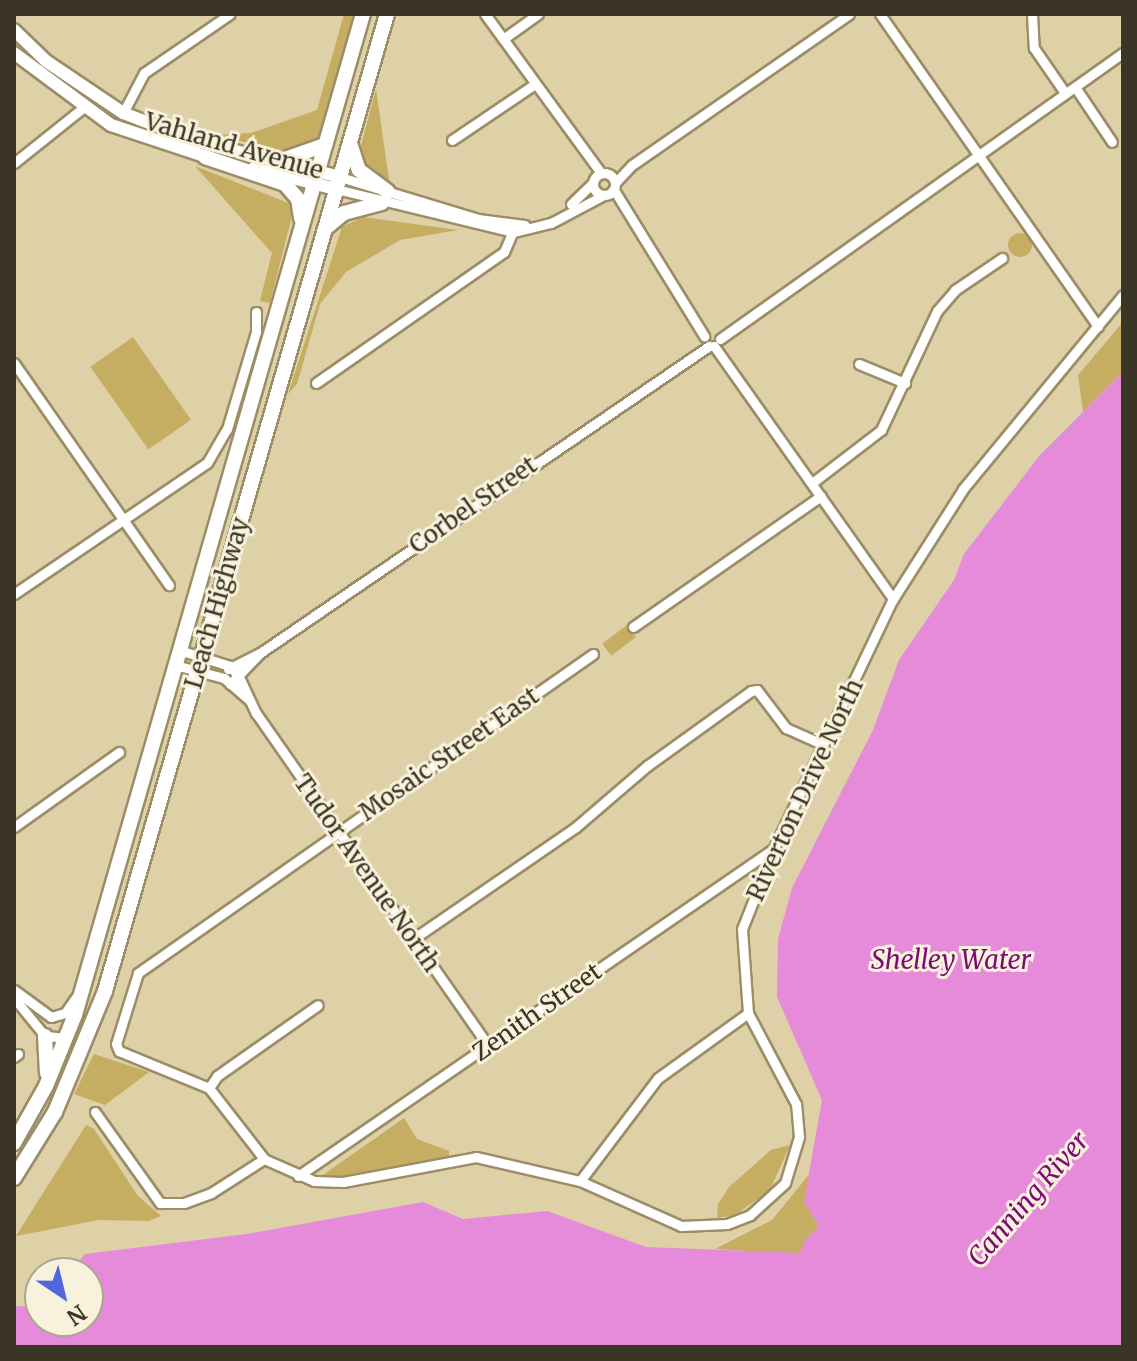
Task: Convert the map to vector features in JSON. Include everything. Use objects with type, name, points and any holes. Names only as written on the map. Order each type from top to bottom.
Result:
[{"type":"highway","name":"Leach Highway","points":[[14,1143],[46,1086],[82,989],[363,14]]},
{"type":"highway","name":"Leach Highway","points":[[14,1178],[55,1112],[95,1019],[387,14]]},
{"type":"highway","points":[[325,230],[340,215],[385,197],[359,170],[350,142]]},
{"type":"highway","points":[[279,161],[325,145]]},
{"type":"highway","points":[[205,157],[285,184],[298,199],[302,223]]},
{"type":"highway","points":[[66,1038],[80,1036],[95,1019]]},
{"type":"highway","points":[[45,1036],[46,1086]]},
{"type":"main road","name":"Vahland Avenue","points":[[14,30],[46,61],[123,113],[199,142],[279,161],[316,177]]},
{"type":"main road","name":"Vahland Avenue","points":[[14,53],[83,108],[130,133],[205,157],[338,183]]},
{"type":"street","points":[[123,113],[144,73],[230,14]]},
{"type":"street","points":[[485,14],[893,599]]},
{"type":"street","points":[[503,39],[538,14]]},
{"type":"street","points":[[338,183],[514,229],[551,223],[609,191],[632,165],[849,14]]},
{"type":"street","points":[[880,14],[1098,326]]},
{"type":"street","points":[[1032,14],[1034,48],[1065,93]]},
{"type":"street","name":"Corbel Street","points":[[230,666],[260,653],[1123,53]]},
{"type":"street","points":[[452,140],[535,84]]},
{"type":"street","points":[[1075,87],[1112,142]]},
{"type":"street","points":[[14,163],[83,108]]},
{"type":"street","points":[[316,383],[504,252],[514,229],[556,214],[598,177],[632,165]]},
{"type":"street","points":[[598,177],[609,191]]},
{"type":"street","points":[[812,483],[881,430],[937,311],[955,290],[1002,258]]},
{"type":"street","name":"Riverton Drive North","points":[[264,1159],[298,1176],[343,1182],[476,1157],[580,1181],[681,1226],[736,1221],[785,1183],[798,1151],[800,1122],[789,1087],[748,1013],[742,929],[774,848],[893,599],[963,489],[1123,295]]},
{"type":"street","points":[[14,594],[207,463],[219,446],[256,332],[256,312]]},
{"type":"street","points":[[859,364],[905,383]]},
{"type":"street","points":[[16,369],[169,585]]},
{"type":"street","points":[[633,627],[821,496]]},
{"type":"street","name":"Tudor Avenue North","points":[[179,650],[227,681],[248,699]]},
{"type":"street","name":"Corbel Street","points":[[227,681],[239,677],[260,653]]},
{"type":"street","name":"Mosaic Street East","points":[[209,1088],[119,1051],[116,1044],[138,973],[593,654]]},
{"type":"street","name":"Tudor Avenue North","points":[[175,665],[230,666],[239,677],[248,699],[488,1045]]},
{"type":"street","points":[[227,681],[230,666]]},
{"type":"street","points":[[413,939],[576,827],[647,766],[751,691],[757,690],[786,728],[822,744]]},
{"type":"street","points":[[14,827],[119,752]]},
{"type":"street","name":"Zenith Street","points":[[298,1176],[774,848]]},
{"type":"street","points":[[14,990],[51,1017],[65,1013],[82,989]]},
{"type":"street","points":[[14,998],[45,1036],[66,1038]]},
{"type":"street","points":[[95,1112],[160,1203],[184,1203],[211,1193],[264,1159],[209,1088],[217,1076],[318,1005]]},
{"type":"street","points":[[580,1181],[658,1078],[748,1013]]},
{"type":"shaded area","points":[[344,14],[358,14],[321,143],[283,152],[217,135],[251,133],[317,110]]},
{"type":"shaded area","points":[[376,89],[388,185],[371,176],[359,153]]},
{"type":"shaded area","points":[[195,166],[291,204],[293,212],[270,303],[260,301],[272,253]]},
{"type":"shaded area","points":[[363,217],[458,230],[400,240],[346,272],[320,304],[297,384],[288,394],[342,227]]},
{"type":"shaded area","points":[[1020,233],[1029,236],[1032,245],[1029,254],[1020,257],[1011,254],[1008,245],[1011,236]]},
{"type":"shaded area","points":[[1123,322],[1123,372],[1083,412],[1078,375]]},
{"type":"shaded area","points":[[133,337],[191,420],[148,450],[90,367]]},
{"type":"shaded area","points":[[627,625],[636,637],[611,656],[602,644]]},
{"type":"shaded area","points":[[94,1054],[149,1072],[105,1105],[74,1094]]},
{"type":"shaded area","points":[[404,1118],[417,1139],[449,1151],[449,1156],[345,1177],[323,1175]]},
{"type":"shaded area","points":[[86,1125],[94,1129],[138,1196],[161,1216],[149,1221],[99,1220],[16,1236]]},
{"type":"shaded area","points":[[790,1145],[770,1190],[735,1215],[717,1218],[718,1204],[729,1187],[771,1150]]},
{"type":"shaded area","points":[[811,1172],[810,1211],[819,1227],[805,1240],[800,1254],[715,1249],[772,1220]]},
{"type":"water","name":"Shelley Water","points":[[1123,372],[1123,1347],[14,1347],[14,1306],[24,1306],[24,1337],[104,1337],[104,1257],[82,1257],[85,1254],[247,1234],[423,1202],[463,1219],[547,1211],[646,1247],[800,1253],[805,1240],[819,1227],[804,1201],[822,1100],[777,997],[778,939],[792,888],[873,730],[899,660],[954,580],[964,554],[1040,455]]},
{"type":"water label","name":"Canning River","points":[[1028,1199]]}]
